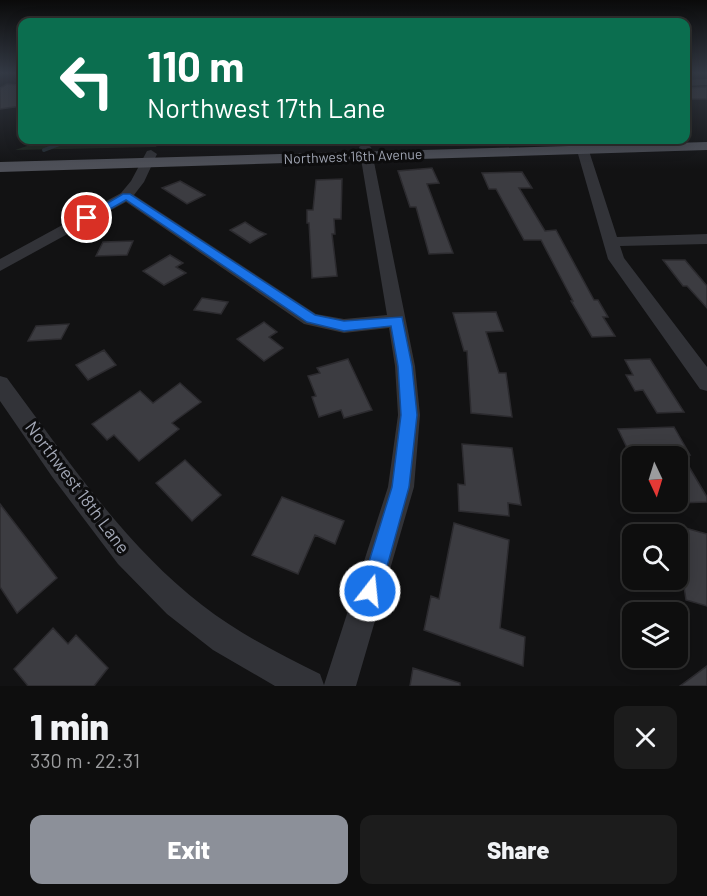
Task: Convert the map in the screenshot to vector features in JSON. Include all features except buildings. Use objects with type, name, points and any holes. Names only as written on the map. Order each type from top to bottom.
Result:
[{"type":"main road","points":[[690,138],[707,138]]},
{"type":"main road","name":"Northwest 16th Avenue","points":[[0,158],[149,158],[561,144]]},
{"type":"main road","name":"Northwest 16th Avenue","points":[[626,144],[707,146]]},
{"type":"main road","name":"Northwest 16th Avenue","points":[[0,167],[149,158]]},
{"type":"street","points":[[585,144],[584,154],[616,259],[707,383]]},
{"type":"street","points":[[340,686],[401,487],[409,415],[405,366],[366,152]]},
{"type":"street","points":[[0,266],[126,196],[149,158]]},
{"type":"street","points":[[126,196],[311,319],[344,326],[397,321]]},
{"type":"street","points":[[610,242],[707,239]]},
{"type":"street","name":"Northwest 18th Lane","points":[[0,384],[115,542],[178,604],[236,648],[308,686]]},
{"type":"shaded area","points":[[33,144],[158,144],[156,147],[15,150]]},
{"type":"waterway","points":[[44,150],[60,144]]},
{"type":"route","points":[[87,218],[126,196],[183,231],[311,319],[344,326],[397,321],[405,366],[409,415],[401,487],[370,591]]}]
